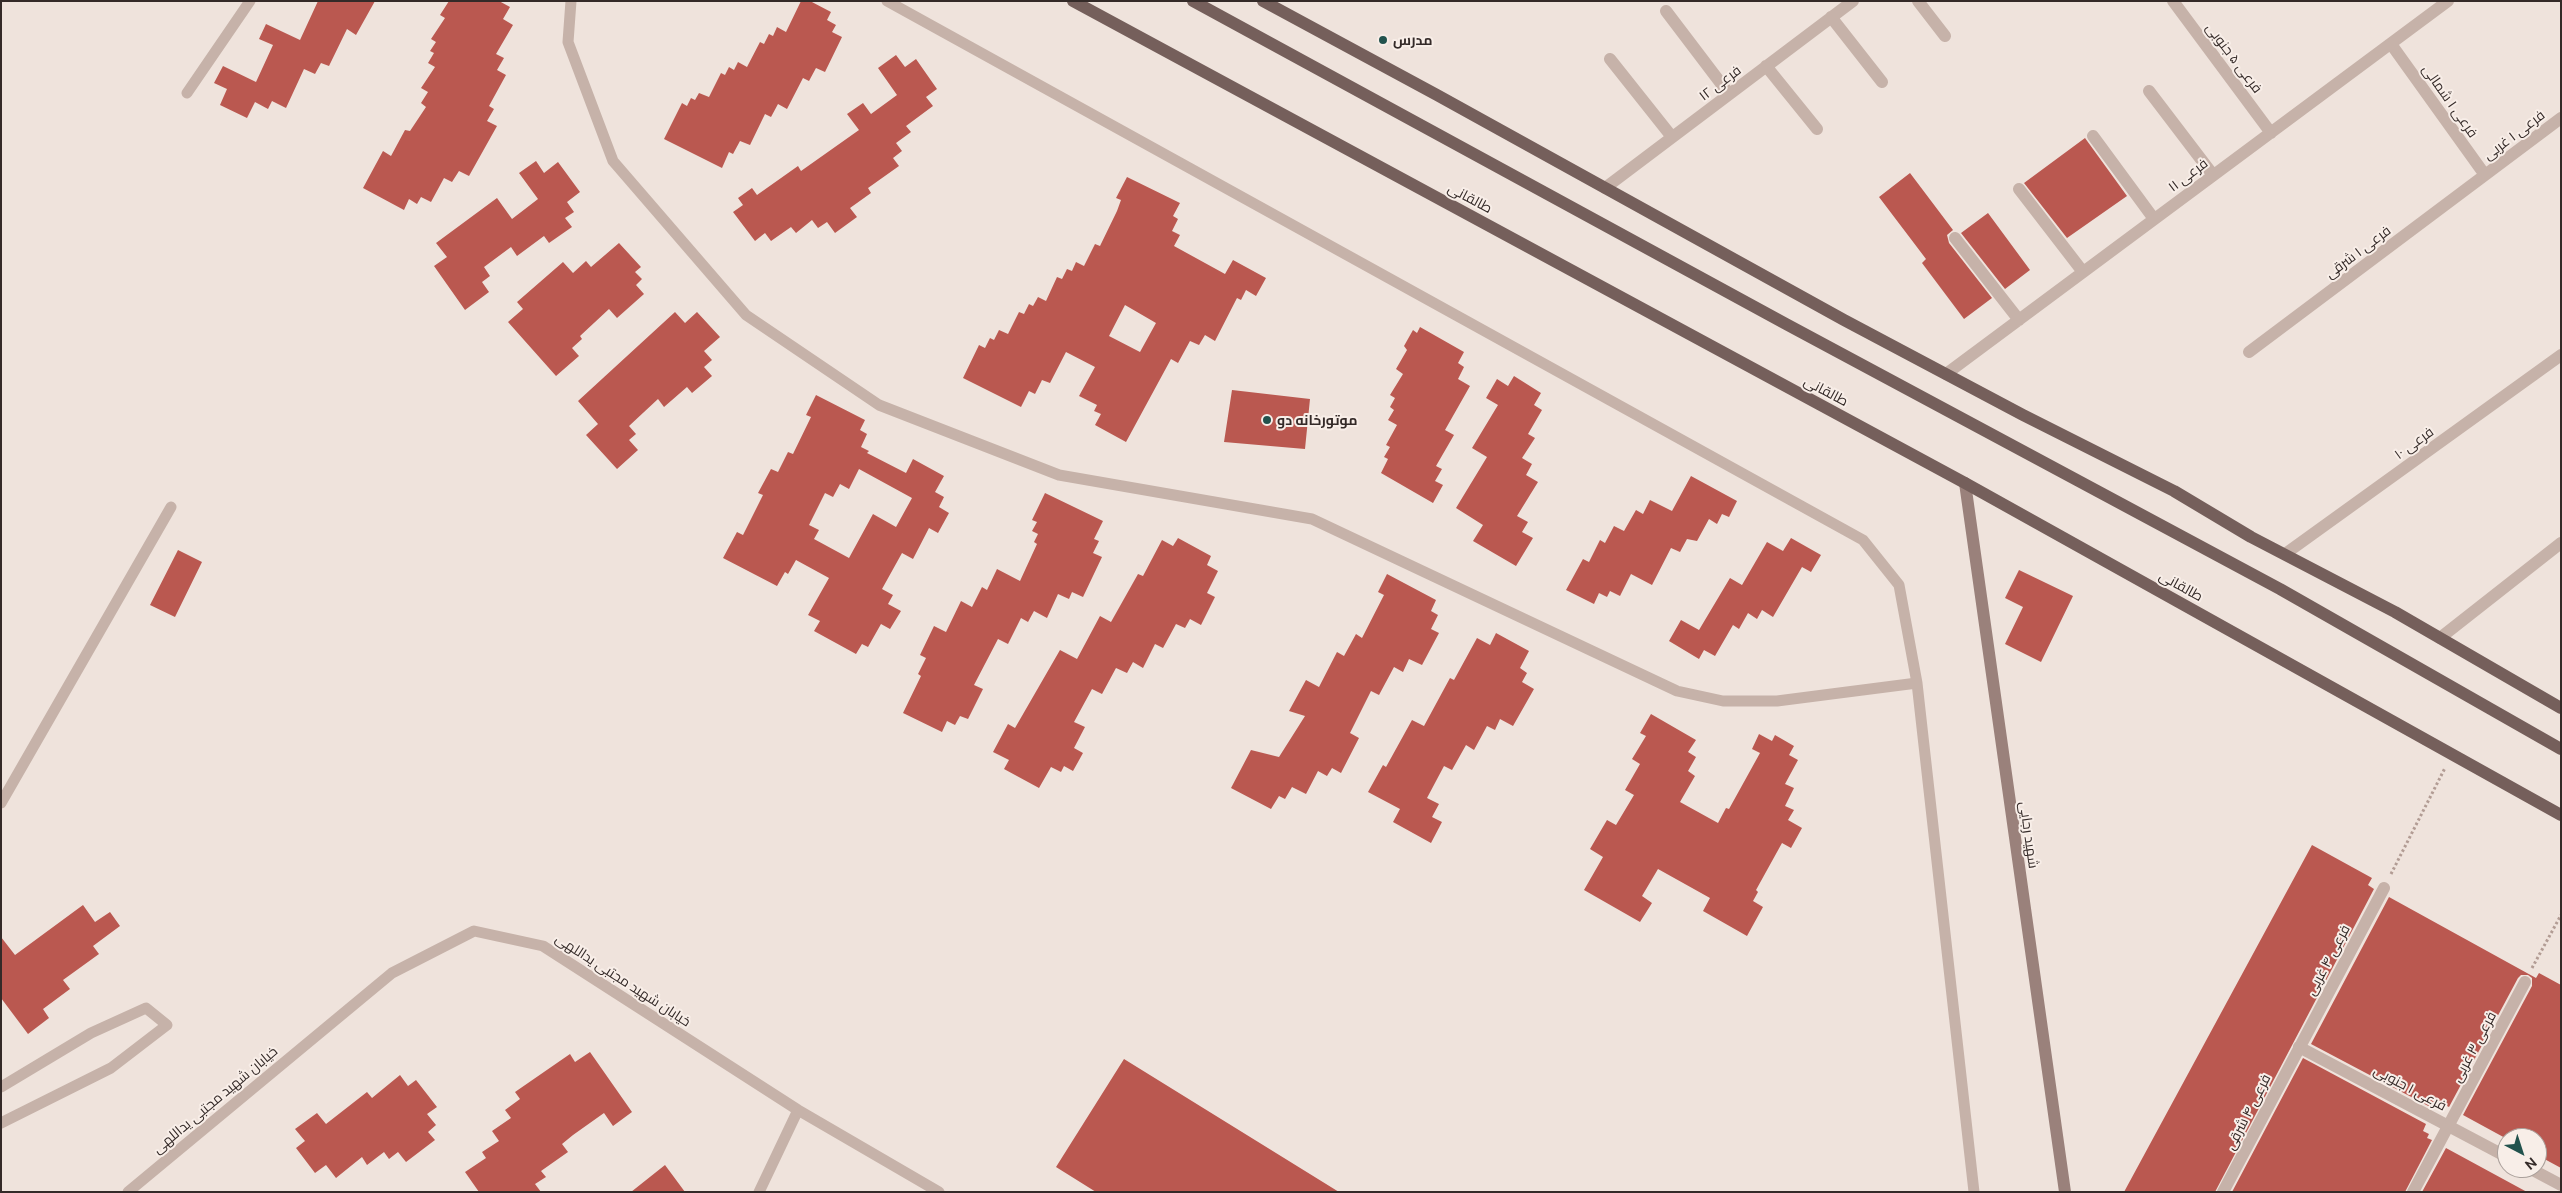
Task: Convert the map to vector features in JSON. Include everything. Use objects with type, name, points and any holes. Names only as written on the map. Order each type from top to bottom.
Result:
[{"type":"main road","name":"طالقانی","points":[[1073,1],[1964,483],[2561,815]]},
{"type":"main road","points":[[1193,1],[1794,329],[2280,589],[2561,749]]},
{"type":"main road","points":[[1264,1],[1946,374],[2174,491],[2285,554],[2382,604],[2561,708]]},
{"type":"street","name":"فرعی ۱۲","points":[[1605,188],[1853,1]]},
{"type":"street","points":[[1918,1],[1945,36]]},
{"type":"street","name":"فرعی ۵ جنوبی","points":[[2173,1],[2271,133]]},
{"type":"street","name":"فرعی ۱۱","points":[[1946,374],[2448,1]]},
{"type":"street","points":[[1666,11],[1729,94]]},
{"type":"street","points":[[1831,17],[1882,82]]},
{"type":"street","name":"فرعی ۱ شمالی","points":[[2392,44],[2485,175]]},
{"type":"street","points":[[1610,59],[1672,137]]},
{"type":"street","points":[[1766,66],[1817,129]]},
{"type":"street","points":[[2149,91],[2213,175]]},
{"type":"street","name":"فرعی ۱ غربی","points":[[2485,175],[2561,118]]},
{"type":"street","points":[[2092,136],[2154,219]]},
{"type":"street","name":"فرعی ۱ شرقی","points":[[2249,352],[2485,175]]},
{"type":"street","points":[[2019,189],[2083,272]]},
{"type":"street","points":[[1955,238],[2019,320]]},
{"type":"street","name":"فرعی ۱۰","points":[[2285,554],[2561,355]]},
{"type":"street","name":"شهید رجایی","points":[[1964,483],[2065,1192]]},
{"type":"street","points":[[2440,638],[2561,543]]},
{"type":"street","name":"فرعی ۴ غربی","points":[[2299,1047],[2384,888]]},
{"type":"street","name":"فرعی ۳ غربی","points":[[2413,1192],[2525,982]]},
{"type":"street","name":"فرعی ۱ جنوبی","points":[[2299,1047],[2497,1151]]},
{"type":"street","name":"فرعی ۴ شرقی","points":[[2223,1192],[2299,1047]]},
{"type":"street","points":[[2547,1178],[2561,1185]]},
{"type":"lane","points":[[187,93],[250,1]]},
{"type":"lane","points":[[571,1],[568,42],[613,161],[746,315],[879,405],[1059,475],[1312,519],[1677,691],[1722,701],[1777,701],[1917,682]]},
{"type":"lane","points":[[887,1],[1863,540],[1899,586],[1917,682],[1974,1192]]},
{"type":"lane","points":[[1,803],[172,507]]},
{"type":"lane","name":"خیابان شهید مجتبی یداللهی","points":[[128,1192],[392,973],[474,931],[543,946],[798,1110],[939,1192]]},
{"type":"lane","points":[[1,1088],[90,1033],[146,1008],[167,1025],[111,1068],[1,1123]]},
{"type":"lane","points":[[758,1192],[798,1110]]},
{"type":"path","points":[[2384,888],[2452,753]]},
{"type":"path","points":[[2525,982],[2561,915]]},
{"type":"building","points":[[318,1],[375,1],[356,35],[347,29],[329,66],[321,63],[315,74],[304,69],[286,108],[272,101],[268,109],[255,102],[247,118],[220,105],[227,89],[214,83],[223,66],[256,82],[273,45],[259,39],[266,24],[300,40]]},
{"type":"building","points":[[449,1],[499,1],[510,7],[503,19],[513,25],[496,54],[504,58],[497,70],[506,75],[489,106],[494,109],[487,121],[497,126],[469,176],[459,171],[452,182],[444,178],[431,202],[421,197],[417,204],[409,199],[404,210],[363,188],[383,151],[391,156],[405,130],[410,131],[426,107],[421,103],[428,92],[421,88],[435,67],[428,63],[434,53],[430,51],[436,42],[431,39],[445,18],[440,15]]},
{"type":"building","points":[[801,1],[810,1],[831,12],[827,20],[836,25],[832,32],[842,37],[825,72],[816,68],[809,81],[803,78],[787,109],[778,104],[771,117],[765,114],[750,145],[740,141],[733,154],[729,152],[722,168],[664,139],[682,103],[687,106],[691,98],[695,100],[699,93],[709,97],[721,73],[725,75],[729,67],[734,70],[738,62],[747,67],[760,42],[764,44],[769,34],[773,36],[777,27],[786,32]]},
{"type":"building","points":[[896,55],[905,67],[916,59],[937,89],[926,97],[933,106],[906,126],[911,132],[896,143],[902,151],[893,158],[899,166],[868,188],[871,193],[850,208],[857,217],[835,233],[827,222],[818,228],[812,220],[796,233],[791,227],[771,241],[765,233],[755,241],[733,212],[743,205],[738,198],[752,188],[757,195],[798,166],[801,171],[859,130],[847,114],[863,103],[871,114],[897,95],[878,68]]},
{"type":"building","points":[[2085,138],[2127,196],[2067,238],[2024,183]]},
{"type":"building","points":[[536,161],[544,173],[558,162],[580,192],[567,202],[574,212],[565,218],[572,227],[549,243],[544,236],[517,256],[511,247],[484,267],[490,276],[482,282],[489,292],[465,310],[434,266],[447,257],[436,243],[497,198],[512,219],[538,199],[519,173]]},
{"type":"building","points":[[1910,173],[1953,230],[1947,235],[1949,243],[1992,298],[1964,319],[1922,263],[1926,259],[1879,197]]},
{"type":"building","points":[[1127,177],[1180,203],[1173,216],[1178,219],[1172,231],[1180,235],[1174,246],[1225,274],[1233,260],[1266,278],[1256,296],[1246,290],[1241,300],[1237,298],[1215,341],[1205,335],[1199,345],[1190,341],[1178,363],[1171,359],[1126,442],[1095,425],[1101,414],[1094,411],[1097,405],[1079,396],[1095,367],[1066,352],[1050,383],[1042,380],[1035,394],[1029,391],[1021,407],[963,378],[979,345],[985,348],[990,338],[994,340],[999,330],[1008,334],[1019,312],[1024,314],[1029,304],[1033,306],[1038,297],[1046,301],[1057,277],[1062,279],[1067,269],[1072,271],[1076,262],[1084,266],[1095,244],[1100,246],[1117,211],[1121,200],[1116,198]],"holes":[[[1125,305],[1156,323],[1140,352],[1109,336]]]},
{"type":"building","points":[[1988,213],[2030,270],[2005,289],[1961,233]]},
{"type":"building","points":[[619,243],[641,267],[635,272],[642,279],[636,285],[644,294],[617,318],[609,309],[580,336],[582,339],[572,348],[579,356],[556,376],[508,322],[523,309],[517,302],[563,262],[573,273],[586,261],[591,267]]},
{"type":"building","points":[[675,312],[685,323],[697,312],[720,337],[704,351],[712,360],[704,367],[712,376],[692,393],[687,387],[664,407],[658,399],[629,426],[636,434],[629,440],[638,450],[617,469],[586,435],[598,424],[578,401]]},
{"type":"building","points":[[1420,327],[1464,352],[1458,363],[1464,367],[1458,379],[1470,386],[1445,430],[1454,435],[1436,466],[1442,469],[1435,481],[1443,485],[1433,503],[1381,473],[1388,459],[1384,457],[1390,447],[1386,445],[1397,425],[1388,420],[1394,410],[1390,407],[1395,398],[1390,395],[1403,374],[1396,369],[1407,350],[1404,346],[1413,330],[1417,333]]},
{"type":"building","points":[[1514,376],[1541,393],[1534,405],[1542,410],[1528,434],[1535,438],[1522,458],[1532,464],[1526,475],[1538,482],[1517,516],[1528,522],[1522,532],[1533,538],[1516,566],[1473,541],[1483,525],[1456,508],[1487,457],[1472,448],[1498,405],[1486,398],[1497,379],[1508,386]]},
{"type":"building","name":"موتورخانه دو","points":[[1232,390],[1310,399],[1305,449],[1224,442]]},
{"type":"building","points":[[816,395],[865,420],[860,430],[867,434],[861,447],[869,451],[867,453],[906,473],[913,459],[944,476],[935,492],[944,497],[939,507],[949,513],[938,533],[929,528],[913,559],[902,553],[882,589],[893,595],[888,604],[901,611],[890,629],[881,624],[868,647],[862,644],[856,654],[814,631],[820,621],[808,615],[829,578],[796,560],[788,574],[785,572],[777,586],[723,558],[737,532],[743,535],[763,495],[758,493],[771,469],[778,472],[788,452],[793,454],[811,417],[806,415]],"holes":[[[859,469],[912,498],[896,527],[873,514],[849,558],[814,539],[819,530],[809,525],[825,493],[833,497],[840,484],[849,489]]]},
{"type":"building","points":[[1691,476],[1737,501],[1729,517],[1722,514],[1717,524],[1709,519],[1697,541],[1687,539],[1680,552],[1671,548],[1652,585],[1631,574],[1620,596],[1610,591],[1607,597],[1599,593],[1594,604],[1566,590],[1583,559],[1589,562],[1600,540],[1605,543],[1614,526],[1624,531],[1636,510],[1643,514],[1650,500],[1672,511]]},
{"type":"building","points":[[1045,493],[1103,521],[1094,539],[1099,541],[1093,553],[1102,557],[1083,597],[1072,592],[1069,599],[1058,594],[1047,618],[1034,611],[1028,622],[1021,618],[1008,644],[998,639],[974,685],[983,689],[968,719],[960,716],[955,725],[947,721],[942,732],[903,713],[921,676],[918,674],[926,658],[920,655],[934,626],[946,632],[961,601],[972,607],[982,587],[987,590],[997,569],[1020,581],[1037,544],[1034,542],[1038,534],[1032,531],[1037,522],[1032,520]]},
{"type":"building","points":[[1178,538],[1211,556],[1207,565],[1218,571],[1207,593],[1215,597],[1201,625],[1190,619],[1185,628],[1176,624],[1163,648],[1155,644],[1143,668],[1133,662],[1127,673],[1116,668],[1102,694],[1092,689],[1074,722],[1085,727],[1074,748],[1083,753],[1073,771],[1064,766],[1061,772],[1051,767],[1039,788],[1004,769],[1009,760],[993,752],[1008,724],[1015,728],[1060,650],[1077,659],[1100,616],[1111,622],[1138,574],[1143,576],[1162,540],[1173,546]]},
{"type":"building","points":[[1791,538],[1821,555],[1811,572],[1802,567],[1773,617],[1762,610],[1757,619],[1748,613],[1739,629],[1733,625],[1715,656],[1704,650],[1699,659],[1669,641],[1681,620],[1699,630],[1730,578],[1742,585],[1767,542],[1783,551]]},
{"type":"building","points":[[178,550],[202,562],[175,617],[150,605]]},
{"type":"building","points":[[2019,570],[2073,596],[2041,662],[2005,644],[2023,607],[2005,598]]},
{"type":"building","points":[[1387,574],[1436,600],[1431,611],[1438,615],[1431,629],[1439,633],[1422,665],[1409,659],[1403,672],[1394,667],[1379,695],[1371,691],[1350,733],[1359,738],[1341,773],[1332,768],[1327,776],[1318,771],[1306,794],[1292,787],[1285,799],[1279,796],[1271,809],[1231,788],[1251,750],[1279,757],[1305,716],[1289,711],[1306,680],[1319,687],[1337,652],[1344,656],[1356,634],[1362,638],[1384,595],[1378,592]]},
{"type":"building","points":[[1496,633],[1529,651],[1520,668],[1527,673],[1522,682],[1534,689],[1513,726],[1500,719],[1495,730],[1487,726],[1474,750],[1466,745],[1452,770],[1444,766],[1427,798],[1439,804],[1432,817],[1442,822],[1431,843],[1393,822],[1400,809],[1368,792],[1383,765],[1386,767],[1412,720],[1424,726],[1450,678],[1454,680],[1477,638],[1490,645]]},
{"type":"building","points":[[1651,714],[1696,740],[1688,752],[1696,757],[1688,771],[1695,776],[1680,802],[1718,823],[1726,808],[1729,809],[1760,753],[1752,749],[1759,734],[1772,741],[1775,735],[1794,746],[1789,755],[1798,760],[1785,784],[1794,788],[1785,806],[1794,810],[1788,820],[1802,828],[1791,848],[1782,843],[1756,890],[1758,892],[1753,901],[1763,907],[1747,936],[1703,911],[1710,898],[1658,869],[1642,896],[1652,903],[1640,922],[1584,890],[1603,857],[1590,849],[1607,820],[1616,825],[1634,795],[1625,790],[1640,764],[1632,759],[1646,736],[1640,733]]},
{"type":"building","points":[[2312,845],[2372,878],[2368,885],[2374,889],[2215,1192],[2124,1192]]},
{"type":"building","points":[[2389,897],[2536,978],[2539,973],[2561,985],[2561,1168],[2547,1160],[2547,1128],[2497,1128],[2497,1134],[2463,1115],[2532,986],[2532,978],[2528,975],[2521,975],[2518,978],[2449,1107],[2439,1102],[2434,1109],[2311,1044]]},
{"type":"building","points":[[83,905],[95,922],[110,912],[120,926],[93,946],[99,954],[63,980],[70,989],[43,1009],[49,1018],[28,1034],[1,998],[1,937],[15,955]]},
{"type":"building","points":[[590,1052],[632,1112],[613,1126],[604,1113],[562,1144],[568,1152],[541,1171],[546,1177],[535,1184],[541,1192],[479,1192],[465,1172],[486,1158],[482,1152],[499,1141],[492,1131],[511,1118],[505,1110],[520,1099],[515,1092],[570,1054],[575,1062]]},
{"type":"building","points":[[2303,1058],[2426,1124],[2423,1131],[2429,1134],[2427,1138],[2432,1140],[2405,1192],[2232,1192]]},
{"type":"building","points":[[1124,1059],[1339,1192],[1096,1192],[1056,1167]]},
{"type":"building","points":[[400,1075],[408,1086],[416,1080],[437,1107],[427,1114],[436,1125],[428,1132],[435,1140],[406,1162],[398,1152],[389,1159],[384,1152],[367,1165],[362,1157],[336,1178],[326,1165],[315,1173],[296,1148],[305,1141],[295,1129],[317,1113],[326,1124],[367,1092],[372,1098]]},
{"type":"building","points":[[2446,1148],[2497,1176],[2497,1178],[2501,1178],[2527,1192],[2422,1192]]},
{"type":"building","points":[[665,1165],[685,1192],[631,1192]]},
{"type":"place","name":"مدرس","points":[[1383,40]]},
{"type":"place","name":"موتورخانه دو","points":[[1267,420]]}]
